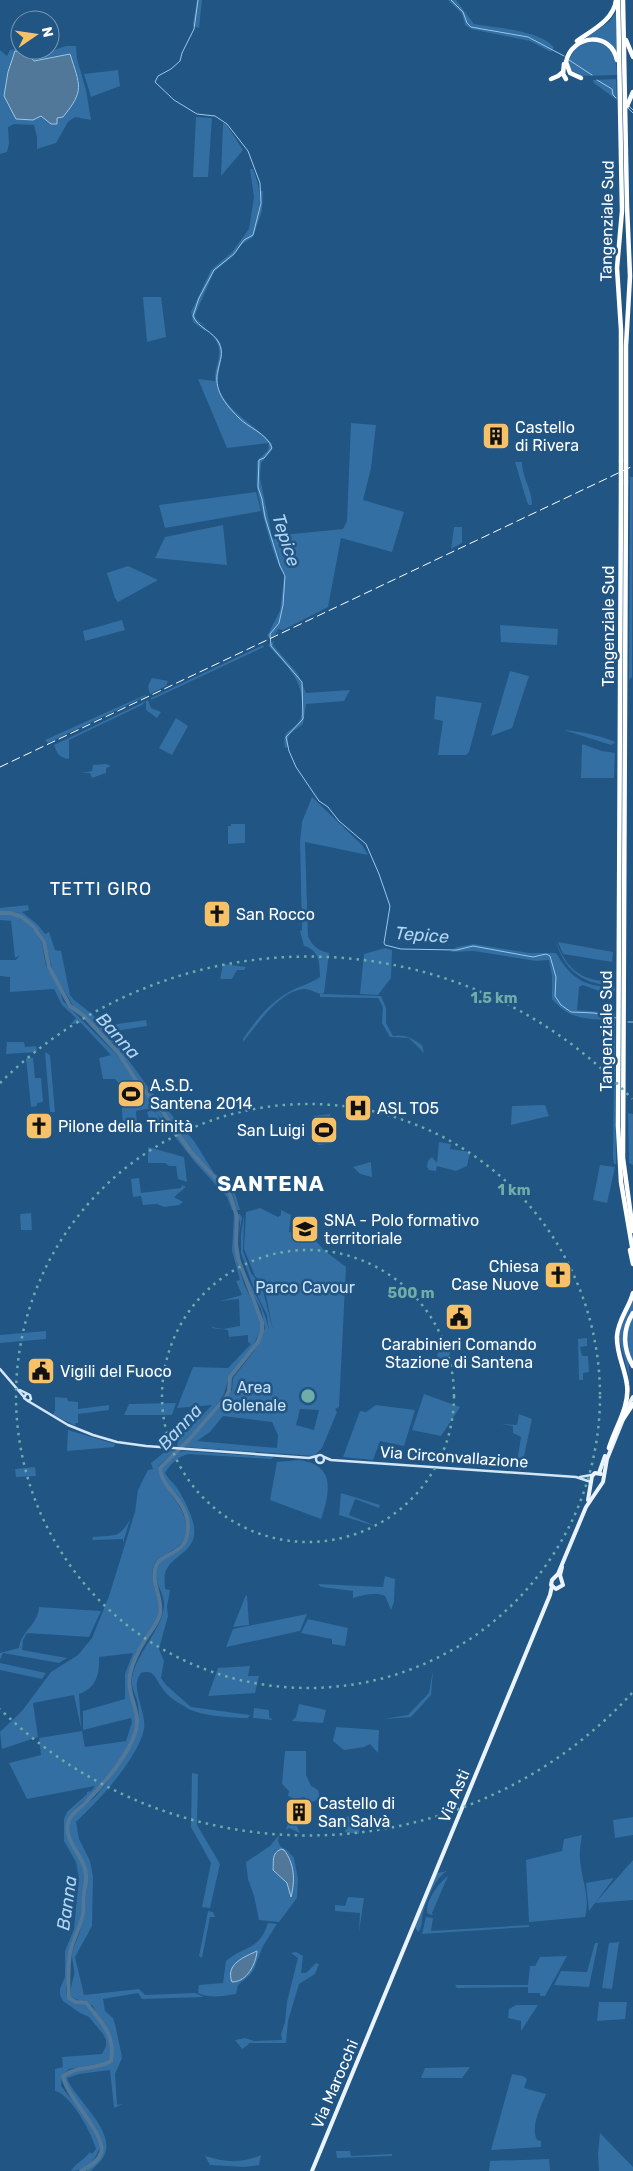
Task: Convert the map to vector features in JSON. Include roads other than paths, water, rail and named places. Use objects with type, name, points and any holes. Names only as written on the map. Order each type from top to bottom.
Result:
[{"type":"highway","points":[[566,71],[565,58],[571,47],[609,17],[617,0]]},
{"type":"highway","name":"Tangenziale Sud","points":[[617,0],[622,211],[616,268],[621,330],[623,460],[623,1158],[633,1232]]},
{"type":"highway","name":"Tangenziale Sud","points":[[623,0],[630,270],[623,460]]},
{"type":"highway","points":[[623,24],[627,46],[633,57]]},
{"type":"highway","points":[[566,71],[566,60],[572,48],[582,41],[597,39],[606,43],[614,51],[620,80]]},
{"type":"highway","points":[[566,71],[581,78]]},
{"type":"highway","points":[[550,79],[566,71]]},
{"type":"highway","points":[[625,119],[628,100],[633,92]]},
{"type":"highway","name":"Tangenziale Sud","points":[[623,482],[618,1126],[621,1182],[633,1252]]},
{"type":"highway","points":[[628,1229],[633,1264]]},
{"type":"highway","points":[[609,1448],[627,1397],[627,1386],[617,1347],[617,1337],[620,1321],[633,1293]]},
{"type":"highway","points":[[633,1313],[627,1324],[625,1339],[627,1354],[633,1366]]},
{"type":"highway","points":[[623,1419],[633,1402]]},
{"type":"main road","points":[[0,1369],[25,1400],[37,1405],[68,1425],[106,1440],[135,1445],[309,1458],[323,1462],[324,1457]]},
{"type":"main road","points":[[17,1388],[26,1394],[30,1394],[37,1405]]},
{"type":"main road","points":[[599,1473],[633,1397]]},
{"type":"main road","points":[[28,1401],[31,1398]]},
{"type":"main road","points":[[586,1507],[604,1477],[607,1459],[623,1419]]},
{"type":"main road","name":"Via Circonvallazione","points":[[317,1456],[321,1455],[331,1460]]},
{"type":"main road","points":[[309,1458],[317,1456],[317,1461]]},
{"type":"main road","name":"Via Circonvallazione","points":[[323,1462],[331,1460],[576,1478],[592,1482]]},
{"type":"main road","points":[[559,1578],[552,1580],[554,1588],[563,1585],[559,1578],[586,1507],[593,1474],[599,1473],[604,1477]]},
{"type":"main road","name":"Via Circonvallazione","points":[[576,1478],[593,1474]]},
{"type":"main road","points":[[586,1480],[590,1489]]},
{"type":"main road","points":[[592,1482],[595,1485],[600,1485]]},
{"type":"main road","name":"Via Asti","points":[[380,2006],[554,1588]]},
{"type":"main road","name":"Via Marocchi","points":[[312,2171],[380,2006]]},
{"type":"waterway","name":"Tepice","points":[[198,0],[194,29],[180,61],[171,69],[158,76],[155,82],[174,100],[197,114],[215,116],[227,124],[248,151],[260,183],[261,203],[253,235],[244,240],[234,254],[214,270],[199,298],[193,316],[198,324],[213,335],[219,343],[221,356],[217,384],[221,396],[242,421],[266,438],[272,448],[264,458],[259,460],[258,487],[265,517],[280,566],[285,576],[283,605],[279,623],[270,634],[271,646],[302,682],[303,719],[286,737],[289,751],[296,767],[319,801],[328,807],[339,821],[366,844],[390,906],[385,945],[401,949],[457,950],[473,946],[533,957],[546,954],[550,956],[556,977],[555,996],[561,1005],[571,1012],[594,1013],[616,1018]]},
{"type":"waterway","points":[[451,0],[463,12],[467,23],[471,27],[528,37],[564,56]]},
{"type":"waterway","points":[[569,60],[592,75]]},
{"type":"waterway","points":[[597,80],[612,89],[613,95],[616,98]]},
{"type":"waterway","points":[[629,106],[633,110]]},
{"type":"waterway","points":[[628,108],[633,113]]},
{"type":"waterway","name":"Banna","points":[[0,913],[10,913],[22,917],[34,927],[44,942],[49,967],[70,1006],[84,1016],[120,1055],[139,1085],[158,1105],[190,1151],[230,1194],[237,1217],[236,1245],[238,1259],[262,1322],[262,1331],[258,1342],[230,1377],[229,1391],[226,1397],[188,1441],[160,1468],[165,1482],[184,1510],[187,1519],[187,1537],[179,1549],[163,1558],[156,1566],[155,1584],[160,1602],[160,1614],[156,1624],[138,1652],[132,1666],[129,1682],[137,1716],[133,1739],[108,1777],[94,1794],[73,1814],[67,1828],[71,1842],[85,1869],[86,1878],[82,1918],[70,1954],[68,1973],[69,1998],[76,2002],[86,2003],[97,2016],[109,2036],[112,2052],[111,2061],[105,2064],[75,2070],[63,2076],[66,2085],[98,2136],[101,2145],[101,2153],[98,2159],[81,2171]]},
{"type":"waterway","name":"Tepice","points":[[628,1022],[633,1022]]},
{"type":"railway","points":[[0,767],[633,466]]},
{"type":"place","name":"Castello di Rivera","points":[[496,436]]},
{"type":"place","name":"San Rocco","points":[[217,914]]},
{"type":"place","name":"A.S.D. Santena 2014","points":[[131,1094]]},
{"type":"place","name":"ASL TO5","points":[[358,1108]]},
{"type":"place","name":"Pilone della Trinità","points":[[39,1126]]},
{"type":"place","name":"San Luigi","points":[[324,1130]]},
{"type":"place","name":"SNA - Polo formativo territoriale","points":[[305,1229]]},
{"type":"place","name":"Chiesa Case Nuove","points":[[558,1275]]},
{"type":"place","name":"Carabinieri Comando Stazione di Santena","points":[[459,1317]]},
{"type":"place","name":"Vigili del Fuoco","points":[[41,1371]]},
{"type":"place","name":"Castello di San Salvà","points":[[299,1812]]},
{"type":"district","name":"TETTI GIRO","points":[[101,889]]},
{"type":"district","name":"SANTENA","points":[[271,1183]]},
{"type":"park label","name":"Parco Cavour","points":[[305,1287]]},
{"type":"park label","name":"Area Golenale","points":[[254,1396]]}]
